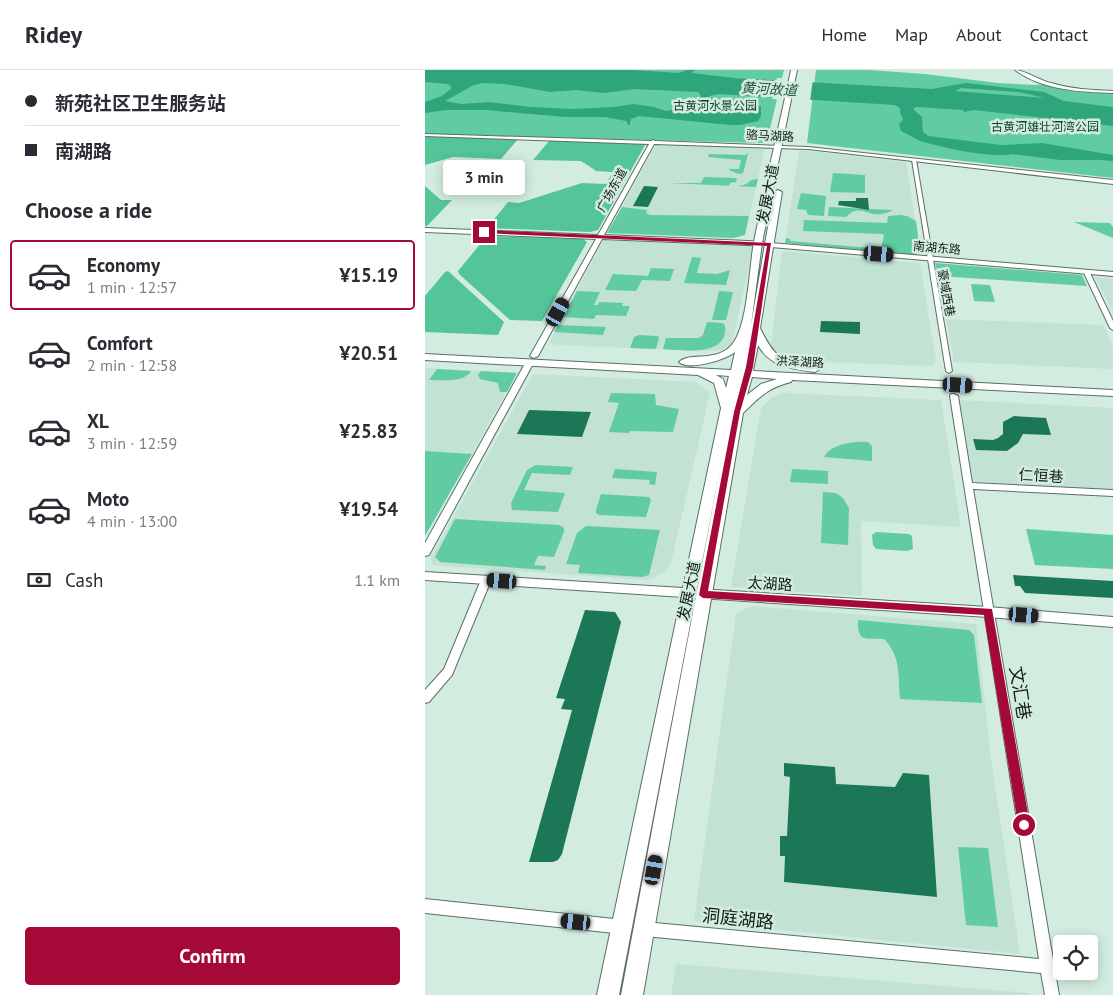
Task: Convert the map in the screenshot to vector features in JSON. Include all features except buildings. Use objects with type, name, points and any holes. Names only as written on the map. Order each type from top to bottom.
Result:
[{"type":"main road","name":"发展大道","points":[[751,326],[758,243],[796,73]]},
{"type":"main road","name":"发展大道","points":[[608,995],[621,927],[696,594],[731,412],[743,370],[769,244],[781,146]]},
{"type":"main road","points":[[674,366],[702,362],[729,353],[751,326],[765,351],[778,360],[793,366],[834,374]]},
{"type":"main road","name":"洪泽湖路","points":[[425,350],[532,359]]},
{"type":"main road","name":"洪泽湖路","points":[[425,357],[532,359],[743,370],[1113,385]]},
{"type":"main road","points":[[674,366],[707,374],[719,380],[731,412],[757,391],[775,382],[834,374]]},
{"type":"main road","name":"洪泽湖路","points":[[834,374],[1113,393]]},
{"type":"main road","name":"发展大道","points":[[632,995],[696,594]]},
{"type":"street","points":[[1017,70],[1052,84],[1113,92]]},
{"type":"street","points":[[1021,70],[1053,83],[1113,92]]},
{"type":"street","name":"骆马湖路","points":[[425,134],[781,146],[1113,182]]},
{"type":"street","name":"广场东道","points":[[425,552],[653,141]]},
{"type":"street","name":"豪域西巷","points":[[913,160],[949,370]]},
{"type":"street","name":"南湖东路","points":[[425,230],[758,243],[1113,274]]},
{"type":"street","points":[[1086,272],[1113,328]]},
{"type":"street","name":"文汇巷","points":[[954,396],[1052,995]]},
{"type":"street","name":"仁恒巷","points":[[968,486],[1113,493]]},
{"type":"street","name":"太湖路","points":[[425,576],[988,612],[1113,622]]},
{"type":"street","points":[[425,698],[447,672],[486,580]]},
{"type":"street","name":"洞庭湖路","points":[[425,906],[621,927],[1048,967]]},
{"type":"shaded area","points":[[425,136],[519,138],[501,159],[453,157],[425,165]]},
{"type":"shaded area","points":[[550,140],[646,143],[598,230],[590,232],[487,228],[508,202],[519,203],[582,183],[606,184],[613,172],[595,171],[581,161],[533,160]]},
{"type":"shaded area","points":[[657,143],[765,148],[745,235],[733,238],[607,233]]},
{"type":"shaded area","points":[[799,150],[906,162],[919,253],[913,255],[785,243]]},
{"type":"shaded area","points":[[425,186],[441,200],[452,200],[427,226],[425,226]]},
{"type":"shaded area","points":[[486,237],[583,239],[587,242],[542,321],[510,320],[459,274],[458,271]]},
{"type":"shaded area","points":[[603,241],[751,246],[753,248],[732,344],[722,350],[706,351],[558,345],[549,343]]},
{"type":"shaded area","points":[[782,251],[920,263],[936,360],[934,364],[929,366],[795,361],[774,352],[771,346]]},
{"type":"shaded area","points":[[448,271],[504,322],[498,335],[425,332],[425,296],[445,272]]},
{"type":"shaded area","points":[[1095,277],[1113,279],[1113,312]]},
{"type":"shaded area","points":[[946,319],[1103,325],[1113,347],[1113,369],[954,362]]},
{"type":"shaded area","points":[[425,368],[517,373],[472,454],[425,451]]},
{"type":"shaded area","points":[[533,374],[696,382],[710,393],[671,563],[666,571],[654,578],[645,580],[432,565],[431,557]]},
{"type":"shaded area","points":[[784,393],[941,400],[961,527],[861,521],[862,596],[731,587],[761,408],[774,396]]},
{"type":"shaded area","points":[[958,400],[1113,408],[1113,490],[972,482]]},
{"type":"shaded area","points":[[751,606],[976,624],[991,759],[1020,954],[694,921],[736,614]]},
{"type":"shaded area","points":[[676,964],[1030,993],[1030,995],[671,995]]},
{"type":"green space","name":"古黄河水景公园","points":[[425,70],[784,70],[767,141],[761,143],[425,134]]},
{"type":"green space","name":"古黄河雄壮河湾公园","points":[[816,70],[869,70],[925,74],[998,83],[1045,84],[1075,90],[1113,94],[1113,178],[807,143]]},
{"type":"green space","points":[[747,153],[743,173],[738,174],[729,169],[739,169],[741,160],[708,157],[709,154],[746,155]]},
{"type":"green space","points":[[833,173],[865,175],[865,193],[830,192]]},
{"type":"green space","points":[[704,177],[737,178],[736,182],[730,183],[729,186],[668,183],[701,183]]},
{"type":"green space","points":[[758,179],[756,187],[735,186],[744,185],[751,180]]},
{"type":"green space","points":[[801,193],[826,196],[824,216],[808,215],[806,210],[797,209]]},
{"type":"green space","points":[[622,207],[647,210],[646,213],[650,215],[749,216],[745,235],[733,238],[607,233]]},
{"type":"green space","points":[[829,207],[892,211],[876,214],[859,210],[846,217],[828,216]]},
{"type":"green space","points":[[888,216],[907,216],[916,221],[920,251],[916,255],[785,243],[786,238],[790,239],[790,241],[881,249],[884,235],[882,234],[803,231],[804,220],[887,223]]},
{"type":"green space","points":[[1074,222],[1110,223],[1113,227],[1113,238]]},
{"type":"green space","points":[[692,257],[701,258],[697,273],[717,274],[730,270],[726,285],[684,283]]},
{"type":"green space","points":[[935,263],[1082,275],[1087,286],[938,276]]},
{"type":"green space","points":[[651,268],[674,269],[670,281],[642,280],[636,291],[605,290],[613,274],[648,276]]},
{"type":"green space","points":[[971,284],[990,285],[995,302],[974,301]]},
{"type":"green space","points":[[577,291],[600,292],[594,305],[598,305],[599,302],[623,303],[622,306],[630,306],[626,316],[596,315],[594,319],[563,317]]},
{"type":"green space","points":[[719,291],[733,292],[726,320],[712,320]]},
{"type":"green space","points":[[707,322],[725,325],[724,336],[720,343],[703,350],[663,349],[666,338],[699,338],[703,335]]},
{"type":"green space","points":[[558,325],[606,327],[603,335],[554,332]]},
{"type":"green space","points":[[639,335],[658,336],[656,349],[630,348],[634,337]]},
{"type":"green space","points":[[437,369],[471,371],[468,375],[458,379],[429,380]]},
{"type":"green space","points":[[481,371],[517,373],[507,392],[500,392],[498,383],[480,379],[478,375]]},
{"type":"green space","points":[[611,393],[655,394],[656,405],[679,409],[673,432],[609,432],[619,403],[608,402]]},
{"type":"green space","points":[[856,442],[868,442],[872,446],[872,461],[824,457],[837,446]]},
{"type":"green space","points":[[425,451],[472,454],[425,536]]},
{"type":"green space","points":[[536,465],[573,467],[570,475],[532,473],[524,490],[565,493],[558,512],[512,510],[511,503],[527,470]]},
{"type":"green space","points":[[615,469],[657,472],[655,485],[649,484],[650,480],[612,478]]},
{"type":"green space","points":[[792,469],[828,471],[828,484],[790,482]]},
{"type":"green space","points":[[823,492],[836,493],[843,498],[849,508],[848,545],[821,543]]},
{"type":"green space","points":[[601,494],[649,497],[651,500],[646,517],[599,515],[596,513],[596,510]]},
{"type":"green space","points":[[455,519],[559,525],[564,528],[564,532],[554,557],[538,556],[534,565],[546,566],[545,570],[440,562],[435,557]]},
{"type":"green space","points":[[586,526],[660,530],[649,575],[642,577],[578,573],[580,565],[566,564],[577,533]]},
{"type":"green space","points":[[1026,529],[1113,535],[1113,569],[1035,565]]},
{"type":"green space","points":[[876,532],[909,534],[912,536],[913,549],[907,551],[876,549],[873,545],[872,535]]},
{"type":"green space","points":[[858,620],[969,630],[974,635],[982,703],[900,699],[898,667],[893,652],[884,639],[868,639],[861,636]]},
{"type":"green space","points":[[958,847],[988,848],[998,927],[966,925]]},
{"type":"water","name":"黄河故道","points":[[425,70],[633,70],[678,73],[687,70],[697,70],[692,73],[734,78],[932,89],[966,83],[1044,92],[1064,101],[1113,107],[1113,126],[974,110],[964,112],[963,110],[916,107],[913,109],[922,117],[923,132],[928,136],[1001,145],[1042,143],[1113,155],[1113,161],[1060,160],[1012,154],[993,155],[965,152],[938,146],[918,140],[901,131],[899,124],[903,120],[900,108],[895,105],[719,94],[709,96],[709,98],[717,103],[761,106],[761,116],[758,121],[740,125],[639,116],[631,119],[629,126],[626,121],[605,117],[565,117],[486,110],[446,110],[425,113],[425,102],[442,96],[452,88],[448,84],[425,82]],"holes":[[[483,83],[505,84],[550,92],[576,90],[603,93],[635,89],[698,92],[701,96],[697,105],[666,111],[634,104],[574,109],[531,107],[489,102],[462,104],[445,101],[474,85]],[[961,88],[1019,92],[1045,98],[955,91]]]},
{"type":"pier","points":[[777,78],[813,79],[810,101],[772,99]]},
{"type":"route","points":[[484,232],[769,244],[748,374],[737,412],[703,595],[988,612],[1024,825]]}]
